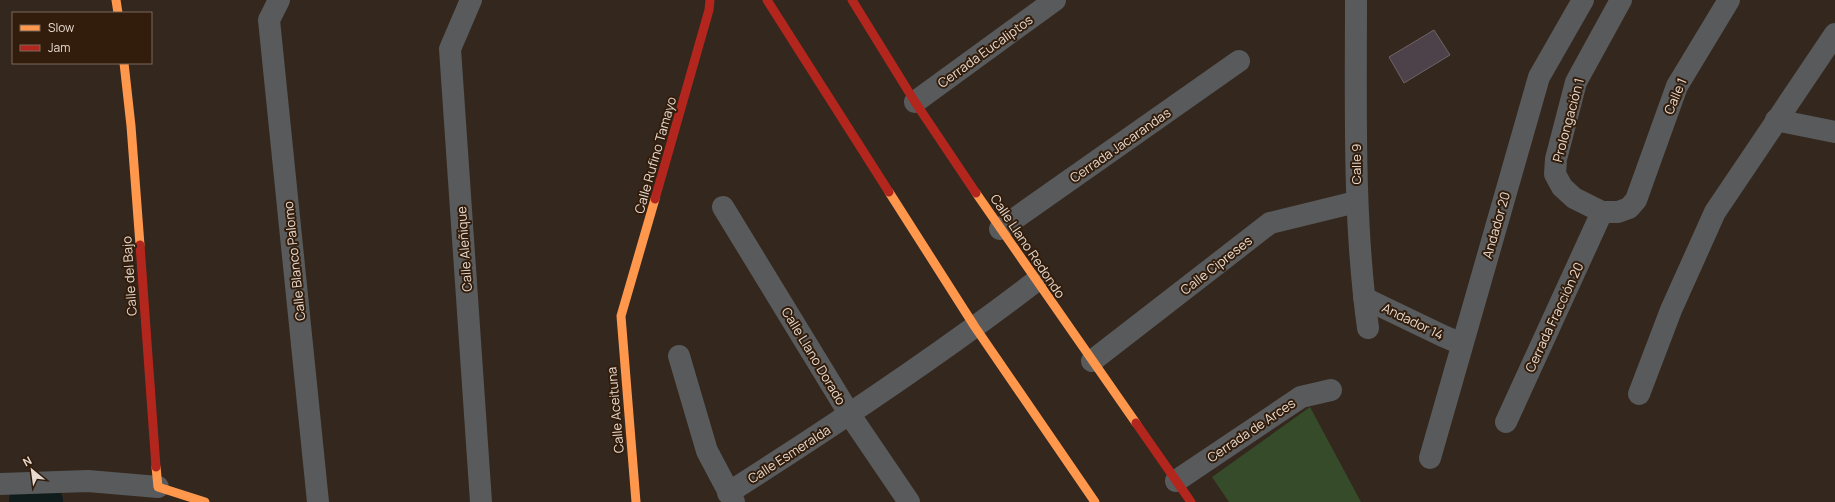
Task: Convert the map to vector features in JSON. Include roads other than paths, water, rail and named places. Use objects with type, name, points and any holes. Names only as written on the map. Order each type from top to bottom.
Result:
[{"type":"street","points":[[116,0],[118,12]]},
{"type":"street","name":"Calle Blanco Palomo","points":[[279,0],[269,20],[318,502]]},
{"type":"street","name":"Calle Aleñique","points":[[471,0],[450,49],[482,502]]},
{"type":"street","name":"Calle Rufino Tamayo","points":[[621,316],[683,106],[709,10],[710,0]]},
{"type":"street","points":[[767,0],[975,327],[1095,502]]},
{"type":"street","name":"Calle Llano Redondo","points":[[852,0],[915,102],[1000,229],[1191,502]]},
{"type":"street","name":"Cerrada Eucaliptos","points":[[915,102],[1055,0]]},
{"type":"street","name":"Calle 9","points":[[1356,0],[1356,202],[1368,328]]},
{"type":"street","name":"Andador 20","points":[[1430,458],[1539,77],[1583,0]]},
{"type":"street","name":"Prolongación 1","points":[[1602,212],[1574,198],[1562,187],[1555,174],[1556,159],[1576,82],[1621,0]]},
{"type":"street","name":"Calle 1","points":[[1602,212],[1618,212],[1629,208],[1636,200],[1677,86],[1729,0]]},
{"type":"street","points":[[709,10],[720,3]]},
{"type":"street","points":[[1639,394],[1671,310],[1715,212],[1835,34]]},
{"type":"street","name":"Cerrada Jacarandas","points":[[1000,229],[1239,61]]},
{"type":"street","name":"Calle del Bajo","points":[[124,64],[131,126],[158,487]]},
{"type":"street","points":[[1776,120],[1835,132]]},
{"type":"street","name":"Calle Cipreses","points":[[1092,361],[1270,223],[1356,202]]},
{"type":"street","name":"Calle Llano Dorado","points":[[724,207],[850,415],[908,502]]},
{"type":"street","name":"Cerrada Fracción 20","points":[[1506,422],[1602,212]]},
{"type":"street","name":"Calle Esmeralda","points":[[731,498],[975,327],[1036,281]]},
{"type":"street","name":"Andador 14","points":[[1364,298],[1442,336],[1462,344]]},
{"type":"street","name":"Calle Aceituna","points":[[621,316],[636,502]]},
{"type":"street","points":[[678,356],[707,451],[731,498]]},
{"type":"street","name":"Cerrada de Arces","points":[[1176,481],[1301,397],[1331,390]]},
{"type":"street","points":[[0,484],[88,481],[158,487],[204,502]]},
{"type":"waterway","points":[[34,501],[38,502]]}]
